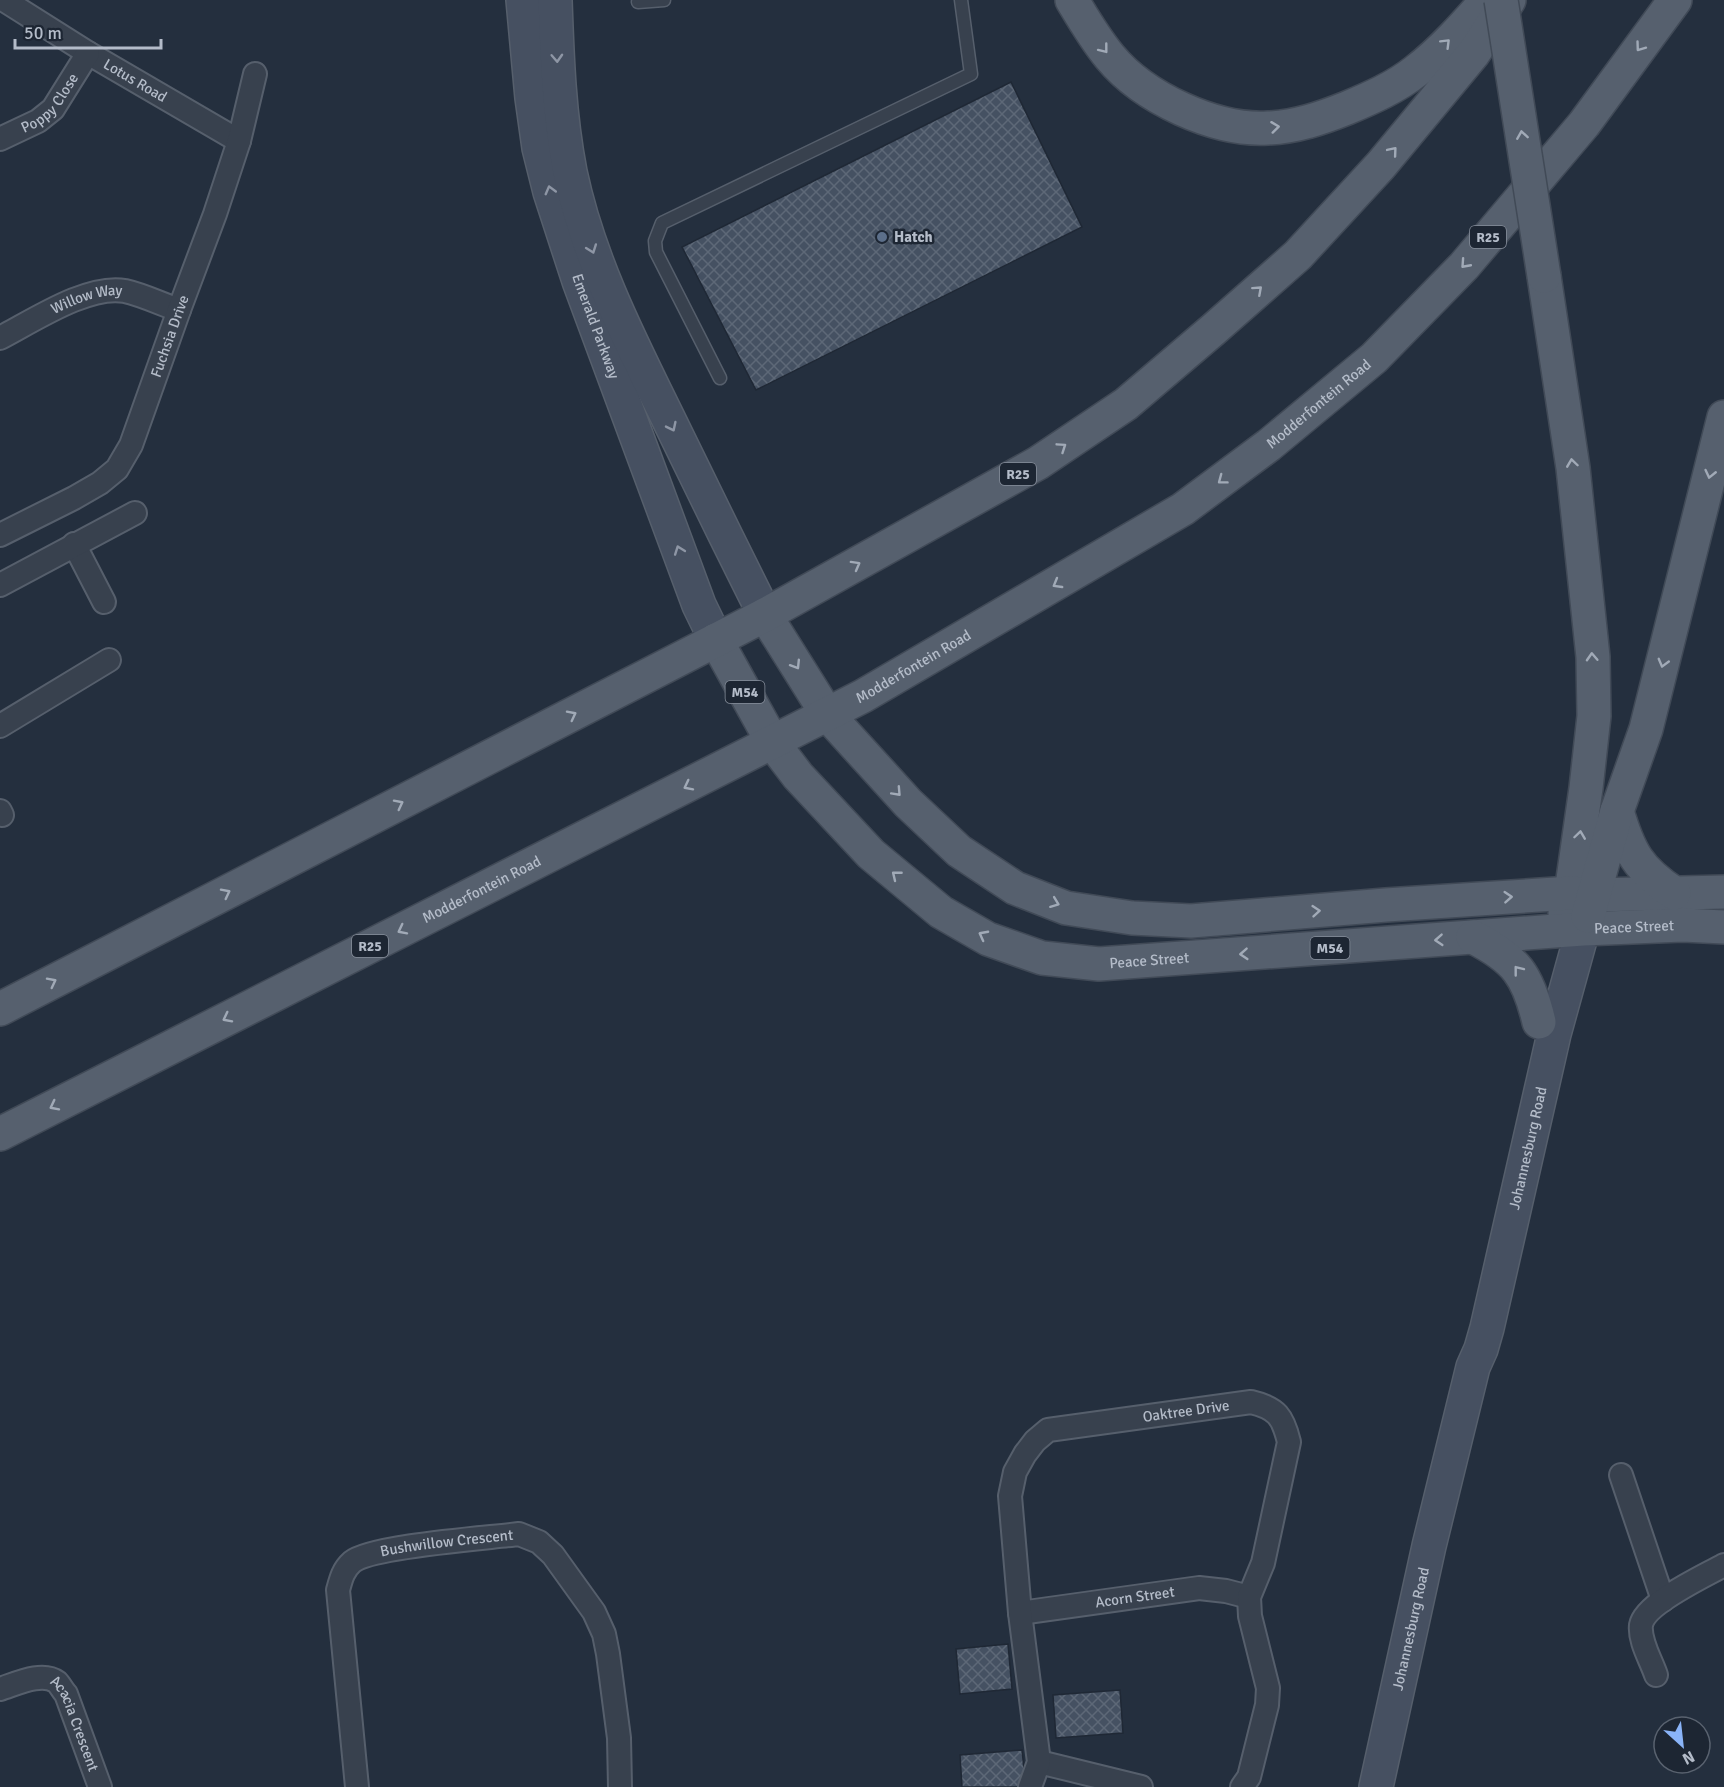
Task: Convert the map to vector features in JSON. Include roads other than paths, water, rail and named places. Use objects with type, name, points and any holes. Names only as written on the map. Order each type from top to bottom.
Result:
[{"type":"main road","points":[[1072,0],[1089,30],[1106,52],[1137,83],[1169,103],[1199,116],[1232,125],[1268,128],[1319,119],[1370,98],[1415,73],[1445,46],[1487,0]]},
{"type":"main road","points":[[1501,0],[1572,468],[1593,657],[1593,716],[1585,799],[1583,894]]},
{"type":"main road","name":"R25","points":[[0,1009],[765,615],[1038,463],[1126,404],[1298,255],[1388,157],[1473,54],[1509,0]]},
{"type":"main road","name":"Modderfontein Road","points":[[0,1134],[863,696],[1183,509],[1269,445],[1374,358],[1464,266],[1577,133],[1675,0]]},
{"type":"main road","points":[[1572,930],[1583,894],[1617,811],[1646,729],[1724,417]]},
{"type":"main road","points":[[765,615],[827,714],[908,803],[959,851],[1015,888],[1066,908],[1132,918],[1191,921],[1386,905],[1583,894],[1724,892]]},
{"type":"main road","name":"Peace Street","points":[[716,640],[773,743],[798,777],[871,854],[941,912],[988,939],[1042,958],[1100,964],[1572,930],[1683,925],[1724,927]]},
{"type":"main road","points":[[1617,811],[1628,841],[1645,871],[1674,893]]},
{"type":"main road","points":[[1473,937],[1503,954],[1515,965],[1526,981],[1539,1022]]},
{"type":"street","name":"Lotus Road","points":[[4,0],[88,53],[238,141]]},
{"type":"street","name":"Emerald Parkway","points":[[523,0],[539,148],[550,192],[579,281],[699,605],[716,640]]},
{"type":"street","name":"Emerald Parkway","points":[[555,0],[561,120],[570,173],[585,231],[609,294],[649,380],[765,615]]},
{"type":"street","name":"Poppy Close","points":[[0,139],[38,121],[53,109],[88,53]]},
{"type":"street","name":"Fuchsia Drive","points":[[0,535],[100,483],[117,469],[131,445],[215,214],[238,141],[255,74]]},
{"type":"street","name":"Willow Way","points":[[0,338],[85,295],[105,290],[125,291],[179,309]]},
{"type":"street","points":[[0,585],[135,513]]},
{"type":"street","points":[[74,544],[104,602]]},
{"type":"street","points":[[0,726],[109,660]]},
{"type":"street","name":"Johannesburg Road","points":[[1376,1787],[1429,1546],[1473,1367],[1478,1303],[1539,1022],[1572,930]]},
{"type":"street","name":"Johannesburg Road","points":[[1473,1367],[1487,1328],[1554,1034],[1572,930]]},
{"type":"street","name":"Oaktree Drive","points":[[1030,1787],[1040,1762],[1020,1612],[1010,1496],[1015,1472],[1035,1441],[1048,1430],[1251,1402],[1267,1405],[1278,1414],[1285,1425],[1289,1442],[1263,1563],[1250,1597],[1250,1616],[1268,1688],[1268,1705],[1249,1777],[1242,1787]]},
{"type":"street","points":[[1621,1475],[1663,1600]]},
{"type":"street","name":"Bushwillow Crescent","points":[[357,1787],[338,1590],[342,1574],[353,1561],[376,1552],[519,1534],[539,1542],[554,1555],[594,1612],[604,1634],[619,1738],[620,1787]]},
{"type":"street","points":[[1656,1675],[1642,1636],[1641,1623],[1650,1610],[1663,1600],[1724,1565]]},
{"type":"street","name":"Acorn Street","points":[[1020,1612],[1199,1588],[1250,1597]]},
{"type":"street","name":"Acacia Crescent","points":[[0,1689],[27,1680],[44,1678],[57,1682],[66,1694],[100,1787]]},
{"type":"street","points":[[1040,1762],[1141,1787]]},
{"type":"lane","points":[[638,2],[664,0]]},
{"type":"lane","points":[[720,378],[656,252],[655,241],[662,223],[971,74],[961,0]]},
{"type":"place","name":"Hatch","points":[[882,237]]}]
